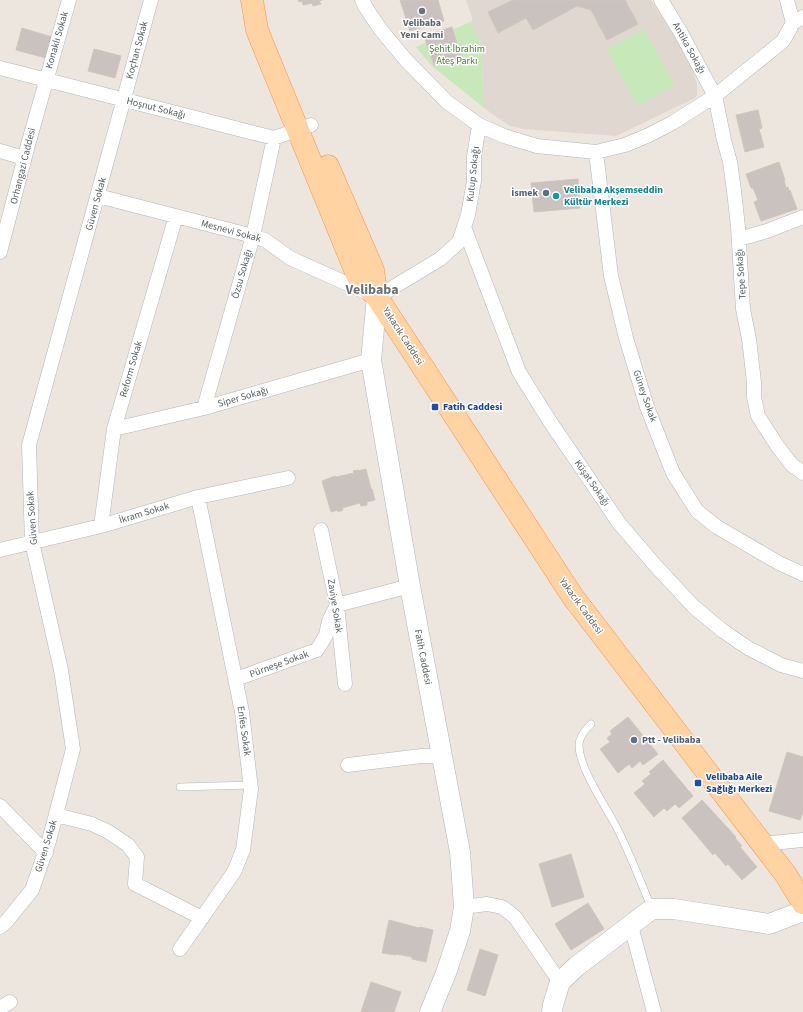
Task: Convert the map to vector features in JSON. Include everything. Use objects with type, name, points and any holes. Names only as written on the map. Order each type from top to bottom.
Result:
[{"type":"main road","name":"Yakacık Caddesi","points":[[252,0],[259,35],[304,127]]},
{"type":"main road","name":"Yakacık Caddesi","points":[[266,0],[268,18],[274,39],[358,277],[377,297],[573,597],[786,875],[803,903]]},
{"type":"street","name":"Konaklı Sokak","points":[[46,80],[69,0]]},
{"type":"street","name":"Koçhan Sokak","points":[[124,100],[151,0]]},
{"type":"street","points":[[362,0],[381,30],[405,59],[447,102],[479,125],[504,136],[537,146],[596,152],[625,145],[649,135],[672,123],[715,96],[783,41],[798,20],[787,0]]},
{"type":"street","name":"Antika Sokağı","points":[[661,0],[681,33],[715,96]]},
{"type":"street","name":"Hoşnut Sokağı","points":[[0,68],[274,138]]},
{"type":"street","name":"Orhangazi Caddesi","points":[[1,244],[46,80]]},
{"type":"street","name":"Tepe Sokağı","points":[[715,96],[733,184],[739,240],[743,309],[750,339],[754,397],[758,416],[778,447],[792,465],[803,473]]},
{"type":"street","name":"Güven Sokak","points":[[0,927],[32,890],[46,853],[73,749],[61,670],[32,542],[29,445],[124,100]]},
{"type":"street","name":"Kutup Sokağı","points":[[377,297],[440,259],[459,242],[468,215],[474,181],[474,157],[479,125]]},
{"type":"street","points":[[274,138],[304,127]]},
{"type":"street","name":"Özsu Sokağı","points":[[204,408],[253,236],[274,138]]},
{"type":"street","points":[[0,151],[24,158]]},
{"type":"street","name":"Güney Sokak","points":[[596,152],[611,276],[626,338],[647,408],[673,473],[697,511],[717,527],[779,563],[803,574]]},
{"type":"street","name":"Mesnevi Sokak","points":[[98,196],[265,240],[290,258],[377,297]]},
{"type":"street","name":"Reform Sokak","points":[[101,526],[114,429],[176,216]]},
{"type":"street","points":[[739,240],[768,231],[803,217]]},
{"type":"street","name":"Küşat Sokağı","points":[[464,227],[519,372],[549,420],[619,523],[694,607],[723,631],[748,648],[781,665],[803,671]]},
{"type":"street","name":"Fatih Caddesi","points":[[377,297],[371,360],[410,586],[460,852],[464,907],[460,931],[446,973],[430,1012]]},
{"type":"street","name":"Siper Sokağı","points":[[114,429],[204,408],[371,360]]},
{"type":"street","name":"İkram Sokak","points":[[0,550],[101,526],[198,497],[288,478]]},
{"type":"street","name":"Enfes Sokak","points":[[180,949],[234,872],[243,850],[251,785],[242,712],[236,679],[198,497]]},
{"type":"street","name":"Zaviye Sokak","points":[[321,530],[337,605],[345,684]]},
{"type":"street","points":[[337,605],[410,586]]},
{"type":"street","name":"Pürneşe Sokak","points":[[236,679],[317,650],[326,635],[329,621],[337,605]]},
{"type":"street","points":[[348,766],[421,756],[442,756]]},
{"type":"street","points":[[0,806],[46,853]]},
{"type":"street","points":[[56,816],[92,824],[107,831],[128,845],[137,857],[135,884],[202,918]]},
{"type":"street","points":[[761,844],[803,840]]},
{"type":"street","points":[[464,907],[487,904],[502,907],[515,917],[560,982]]},
{"type":"street","points":[[552,1012],[560,982],[577,966],[652,909],[674,909],[769,924],[803,910]]},
{"type":"street","points":[[631,926],[654,1012]]},
{"type":"lane","points":[[591,724],[586,728],[580,738],[579,744],[581,758],[600,798],[618,830],[652,909]]},
{"type":"lane","points":[[180,786],[251,785]]},
{"type":"shaded area","points":[[466,0],[651,0],[681,47],[692,69],[697,84],[697,95],[695,98],[616,136],[524,129],[510,126],[483,107],[482,44],[472,26],[472,17]]},
{"type":"green space","name":"Şehit İbrahim Ateş Parkı","points":[[472,21],[472,26],[482,43],[483,107],[432,66],[416,47]]},
{"type":"green space","points":[[644,29],[675,86],[637,106],[606,49]]},
{"type":"building","points":[[298,0],[322,0],[319,1],[321,4],[313,6],[312,3],[303,5],[302,1],[299,2]]},
{"type":"building","name":"Velibaba Yeni Cami","points":[[400,0],[438,0],[444,21],[410,31]]},
{"type":"building","points":[[513,0],[625,0],[638,24],[607,40],[591,10],[577,6],[533,30],[526,18],[498,33],[488,12]]},
{"type":"building","points":[[452,27],[461,58],[434,65],[424,36]]},
{"type":"building","points":[[22,28],[52,37],[46,58],[16,50]]},
{"type":"building","points":[[94,49],[121,56],[115,78],[88,71]]},
{"type":"building","points":[[758,110],[762,128],[759,129],[764,147],[745,152],[736,115]]},
{"type":"building","points":[[779,162],[786,188],[788,187],[789,191],[790,190],[797,209],[761,221],[754,202],[758,200],[753,188],[751,188],[746,174]]},
{"type":"building","name":"Velibaba Akşemseddin Kültür Merkezi","points":[[578,179],[580,208],[534,212],[531,183]]},
{"type":"building","points":[[366,469],[375,500],[367,502],[367,505],[361,506],[360,503],[342,508],[343,510],[338,512],[338,510],[331,512],[322,481],[335,476],[354,473],[353,471]]},
{"type":"building","points":[[628,717],[658,754],[643,765],[640,761],[632,768],[629,764],[618,773],[600,749],[610,742],[607,738],[612,734],[610,731]]},
{"type":"building","points":[[787,752],[803,757],[803,812],[800,820],[769,811]]},
{"type":"building","points":[[663,760],[693,796],[679,808],[675,804],[667,811],[664,808],[654,817],[634,793],[645,784],[642,781],[651,774],[649,772]]},
{"type":"building","points":[[702,800],[736,837],[735,838],[742,846],[740,847],[757,867],[742,880],[728,864],[726,866],[715,853],[713,855],[682,818]]},
{"type":"building","points":[[571,854],[584,897],[552,907],[539,864]]},
{"type":"building","points":[[588,903],[604,929],[571,950],[555,924]]},
{"type":"building","points":[[389,920],[433,930],[426,962],[412,959],[412,957],[382,953]]},
{"type":"building","points":[[480,949],[498,955],[485,996],[467,990]]},
{"type":"building","points":[[371,982],[401,992],[394,1012],[361,1012]]},
{"type":"place","name":"Velibaba Yeni Cami","points":[[422,11]]},
{"type":"place","name":"İsmek","points":[[546,193]]},
{"type":"place","name":"Velibaba Akşemseddin Kültür Merkezi","points":[[556,196]]},
{"type":"place","name":"Fati̇h Caddesi̇","points":[[435,407]]},
{"type":"place","name":"Ptt - Velibaba","points":[[634,740]]},
{"type":"place","name":"Velibaba Aile Sağlığı Merkezi","points":[[698,783]]},
{"type":"district","name":"Velibaba","points":[[372,290]]}]
